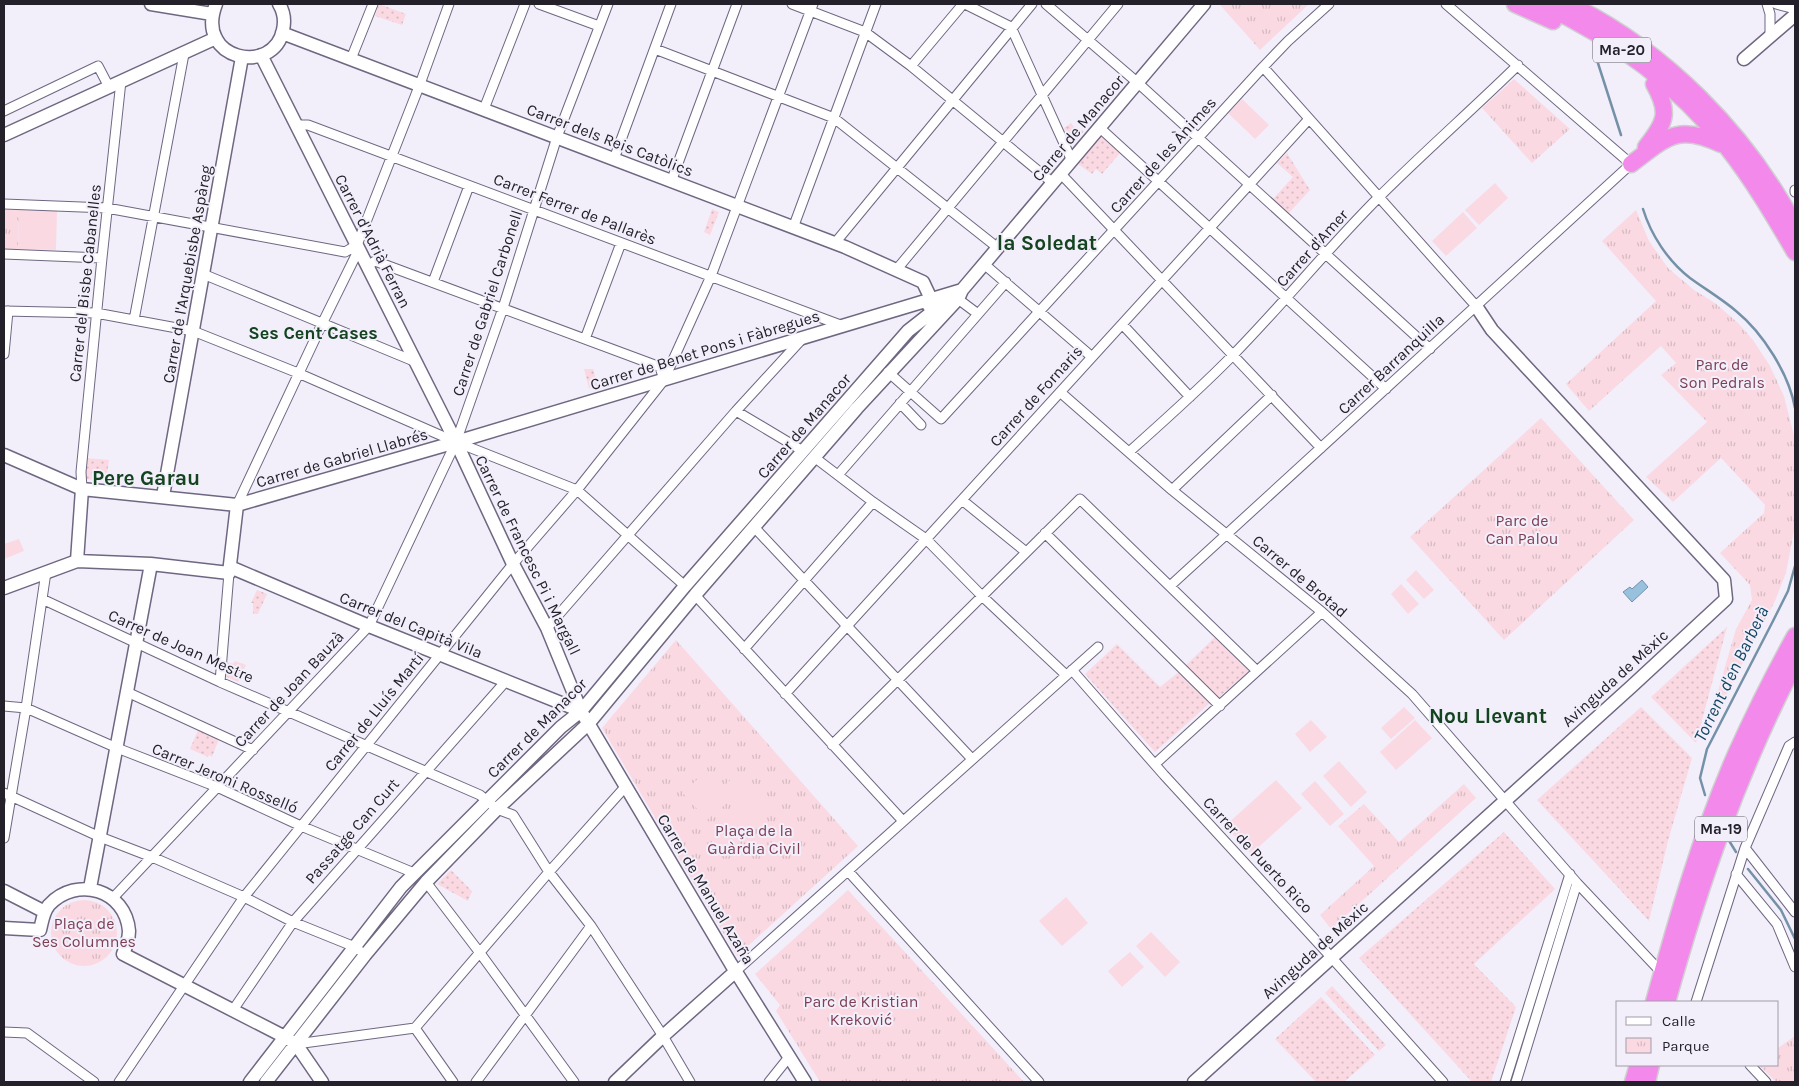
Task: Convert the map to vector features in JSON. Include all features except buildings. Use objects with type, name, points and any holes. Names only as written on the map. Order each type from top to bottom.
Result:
[{"type":"highway","points":[[1515,4],[1580,36],[1621,60],[1694,110]]},
{"type":"highway","name":"Ma-20","points":[[1541,4],[1592,30],[1628,54],[1694,110],[1726,146],[1762,196],[1795,252]]},
{"type":"highway","name":"Ma-20","points":[[1569,4],[1610,27],[1663,66],[1704,102],[1730,130],[1764,175],[1795,226]]},
{"type":"highway","points":[[1592,4],[1630,29],[1663,66]]},
{"type":"highway","points":[[1632,164],[1652,139],[1663,119],[1664,106],[1654,84]]},
{"type":"highway","points":[[1632,164],[1665,139],[1678,134],[1699,134],[1726,146]]},
{"type":"highway","name":"Ma-19","points":[[1654,1001],[1683,900],[1720,795],[1750,725],[1795,636]]},
{"type":"highway","name":"Ma-19","points":[[1667,1001],[1696,900],[1723,823],[1748,761],[1795,663]]},
{"type":"highway","points":[[1633,1082],[1638,1066]]},
{"type":"highway","points":[[1647,1082],[1651,1066]]},
{"type":"street","points":[[151,4],[214,9],[212,26],[216,38],[227,51],[242,57],[261,55],[278,42],[284,21],[279,4]]},
{"type":"street","points":[[351,59],[372,4]]},
{"type":"street","points":[[220,682],[238,505],[358,247],[449,4]]},
{"type":"street","points":[[484,109],[525,4]]},
{"type":"street","points":[[539,4],[600,26]]},
{"type":"street","name":"Carrer de Gabriel Carbonell","points":[[456,442],[503,308],[557,137],[608,4]]},
{"type":"street","points":[[614,159],[671,4]]},
{"type":"street","points":[[671,182],[737,4]]},
{"type":"street","points":[[792,4],[811,7],[865,32],[911,66],[1003,143],[1057,178],[1115,230],[1321,448]]},
{"type":"street","points":[[793,228],[876,4]]},
{"type":"street","points":[[911,66],[964,4],[1011,28],[1072,161]]},
{"type":"street","points":[[836,243],[1032,4]]},
{"type":"street","points":[[1046,4],[1138,83],[1430,349]]},
{"type":"street","points":[[897,270],[1118,4]]},
{"type":"street","name":"Carrer de les Ànimes","points":[[910,392],[941,419],[1263,67],[1288,41],[1329,4]]},
{"type":"street","points":[[1446,4],[1632,164]]},
{"type":"street","points":[[1767,4],[1770,14],[1770,35]]},
{"type":"street","points":[[1776,4],[1795,9]]},
{"type":"street","name":"Carrer de Manacor","points":[[266,1082],[296,1044],[360,951],[401,886],[561,727],[581,711],[684,586],[720,546],[888,372],[912,335],[955,295],[984,264],[1203,6]]},
{"type":"street","name":"Carrer de Lluís Martí","points":[[119,1082],[244,897],[513,564],[577,490],[664,380],[711,276],[811,7]]},
{"type":"street","points":[[1744,60],[1795,14]]},
{"type":"street","name":"Carrer dels Reis Catòlics","points":[[282,33],[836,243],[955,295]]},
{"type":"street","points":[[4,136],[216,38]]},
{"type":"street","points":[[655,49],[834,118],[998,248]]},
{"type":"street","points":[[134,320],[184,54]]},
{"type":"street","name":"Carrer d'Adrià Ferran","points":[[261,55],[456,442]]},
{"type":"street","name":"Carrer de l'Arquebisbe Aspàreg","points":[[164,496],[242,57]]},
{"type":"street","name":"Carrer d'Amer","points":[[1129,452],[1233,355],[1379,197],[1518,65]]},
{"type":"street","points":[[4,111],[98,66],[109,87]]},
{"type":"street","points":[[1263,67],[1476,306]]},
{"type":"street","name":"Carrer del Bisbe Cabanelles","points":[[82,489],[81,472],[96,314],[121,81]]},
{"type":"street","name":"Carrer de Fornaris","points":[[785,694],[1161,279],[1309,119]]},
{"type":"street","name":"Carrer Ferrer de Pallarès","points":[[296,125],[308,125],[843,326]]},
{"type":"street","points":[[1100,128],[1386,389]]},
{"type":"street","name":"Carrer Barranquilla","points":[[1170,586],[1632,164]]},
{"type":"street","points":[[433,282],[469,186]]},
{"type":"street","points":[[4,204],[107,208],[345,252],[358,247]]},
{"type":"street","points":[[585,339],[621,243]]},
{"type":"street","points":[[4,254],[102,258]]},
{"type":"street","points":[[367,266],[375,261],[660,367],[664,380]]},
{"type":"street","points":[[984,264],[1092,357]]},
{"type":"street","points":[[203,274],[416,362]]},
{"type":"street","points":[[923,282],[931,298],[925,318]]},
{"type":"street","points":[[912,335],[905,316],[899,310],[919,295],[923,282]]},
{"type":"street","points":[[838,475],[1006,282]]},
{"type":"street","points":[[955,295],[978,314]]},
{"type":"street","name":"Carrer de Manacor","points":[[250,1082],[285,1037],[360,951],[497,809],[589,723],[754,527],[809,454],[925,318],[955,295]]},
{"type":"street","name":"Carrer de Benet Pons i Fàbregues","points":[[456,442],[899,310],[931,298],[955,295]]},
{"type":"street","name":"Avinguda de Mèxic","points":[[1194,1082],[1726,599],[1722,578],[1492,330],[1476,306]]},
{"type":"street","points":[[4,354],[6,311],[96,314],[193,331],[298,373],[456,442],[577,490],[684,586]]},
{"type":"street","points":[[1122,324],[1190,397]]},
{"type":"street","points":[[547,628],[803,338]]},
{"type":"street","points":[[888,372],[910,392]]},
{"type":"street","name":"Carrer de Brotad","points":[[1060,392],[1172,490],[1322,612],[1412,694],[1577,883],[1662,973]]},
{"type":"street","points":[[1172,490],[1272,396]]},
{"type":"street","points":[[900,403],[921,425]]},
{"type":"street","name":"Carrer de Puerto Rico","points":[[736,412],[809,454],[926,539],[982,596],[1069,673],[1155,764],[1443,1082]]},
{"type":"street","name":"Carrer de Gabriel Llabrés","points":[[238,505],[456,442]]},
{"type":"street","name":"Carrer de Francesc Pi i Margall","points":[[456,442],[513,564],[547,628],[581,711]]},
{"type":"street","name":"Carrer de Joan Bauzà","points":[[112,899],[370,626],[456,442]]},
{"type":"street","points":[[4,455],[82,489],[238,505]]},
{"type":"street","points":[[4,588],[77,560],[82,489]]},
{"type":"street","points":[[832,745],[1080,499],[1257,671]]},
{"type":"street","points":[[962,500],[1026,552]]},
{"type":"street","points":[[744,649],[873,502]]},
{"type":"street","points":[[754,527],[972,759]]},
{"type":"street","points":[[1045,533],[1220,706]]},
{"type":"street","points":[[720,546],[715,564],[702,579],[695,596],[903,821]]},
{"type":"street","name":"Carrer del Capità Vila","points":[[77,560],[230,570],[581,711]]},
{"type":"street","points":[[90,888],[151,564]]},
{"type":"street","points":[[4,838],[8,794],[26,708],[46,572]]},
{"type":"street","name":"Carrer de Joan Mestre","points":[[42,599],[220,682],[480,795],[497,809],[513,815],[549,872],[590,926],[663,1036],[690,1082]]},
{"type":"street","points":[[1155,764],[1322,612]]},
{"type":"street","points":[[615,1082],[663,1036],[1098,647]]},
{"type":"street","name":"Passatge Can Curt","points":[[233,1010],[293,922],[506,681]]},
{"type":"street","points":[[127,692],[253,750]]},
{"type":"street","name":"Carrer Jeroni Rosselló","points":[[4,706],[26,708],[117,748],[217,787],[355,850],[414,873]]},
{"type":"street","name":"Carrer de Manuel Azaña","points":[[581,711],[736,971],[805,1082]]},
{"type":"street","points":[[1696,1001],[1745,848],[1788,746],[1795,742]]},
{"type":"street","points":[[296,1044],[415,1028],[549,872],[626,786]]},
{"type":"street","points":[[8,794],[100,837],[152,857],[244,897],[293,922],[360,951]]},
{"type":"street","points":[[1745,848],[1795,912]]},
{"type":"street","points":[[848,871],[1039,1082]]},
{"type":"street","points":[[1505,1082],[1570,874]]},
{"type":"street","points":[[1736,874],[1777,924],[1795,967]]},
{"type":"street","points":[[426,882],[574,1082]]},
{"type":"street","points":[[1516,1082],[1577,883]]},
{"type":"street","points":[[4,928],[40,930],[49,905],[61,896],[76,890],[90,888],[101,891],[121,907],[127,925],[128,938],[123,954],[296,1044],[322,1082]]},
{"type":"street","points":[[4,891],[45,912]]},
{"type":"street","points":[[476,1082],[590,926]]},
{"type":"street","points":[[415,1028],[453,1082]]},
{"type":"street","points":[[4,1032],[27,1033],[94,1082]]},
{"type":"street","points":[[769,1082],[789,1057]]},
{"type":"street","points":[[1751,1066],[1766,1082]]},
{"type":"green space","points":[[379,4],[406,14],[402,25],[375,16]]},
{"type":"green space","points":[[1221,4],[1309,4],[1260,50]]},
{"type":"green space","points":[[1514,79],[1570,129],[1532,163],[1482,108]]},
{"type":"green space","points":[[1242,99],[1269,125],[1255,139],[1228,113]]},
{"type":"green space","points":[[1071,123],[1074,127],[1084,131],[1073,143],[1071,143],[1064,128]]},
{"type":"green space","points":[[1102,136],[1121,152],[1102,174],[1096,169],[1092,174],[1078,164]]},
{"type":"green space","points":[[1287,153],[1310,190],[1288,214],[1272,200],[1293,177],[1277,163]]},
{"type":"green space","points":[[1495,183],[1508,198],[1479,225],[1465,210]]},
{"type":"green space","points":[[712,209],[719,212],[710,235],[704,232]]},
{"type":"green space","points":[[4,210],[19,210],[18,249],[4,249]]},
{"type":"green space","points":[[19,210],[57,211],[56,250],[18,249]]},
{"type":"green space","name":"Parc de Son Pedrals","points":[[1636,210],[1649,241],[1668,268],[1694,290],[1715,303],[1738,323],[1753,340],[1770,366],[1784,396],[1794,436],[1795,525],[1786,573],[1775,601],[1712,722],[1711,715],[1736,629],[1752,600],[1750,585],[1720,553],[1764,513],[1765,505],[1721,458],[1673,502],[1646,477],[1707,422],[1661,375],[1676,363],[1661,346],[1589,411],[1566,384],[1656,301],[1602,241]]},
{"type":"green space","points":[[1463,212],[1477,228],[1446,256],[1432,241]]},
{"type":"green space","points":[[584,369],[593,369],[598,386],[589,388]]},
{"type":"green space","name":"Parc de Can Palou","points":[[1541,418],[1634,520],[1504,640],[1410,537]]},
{"type":"green space","points":[[86,458],[109,460],[106,481],[84,479]]},
{"type":"green space","points":[[19,539],[24,551],[4,559],[4,544]]},
{"type":"green space","points":[[1416,570],[1434,590],[1424,599],[1406,580]]},
{"type":"green space","points":[[1401,584],[1419,604],[1408,614],[1391,594]]},
{"type":"green space","points":[[257,590],[267,594],[258,614],[253,614],[253,603],[251,603]]},
{"type":"green space","points":[[1727,627],[1696,743],[1651,697]]},
{"type":"green space","points":[[1215,637],[1249,671],[1218,698],[1184,667]]},
{"type":"green space","name":"Plaça de la Guàrdia Civil","points":[[676,640],[858,846],[737,956],[602,728]]},
{"type":"green space","points":[[1117,644],[1160,687],[1180,671],[1210,703],[1155,752],[1085,674]]},
{"type":"green space","points":[[235,661],[246,665],[238,682],[225,676],[227,662],[233,664]]},
{"type":"green space","points":[[1404,707],[1415,718],[1391,739],[1381,728]]},
{"type":"green space","points":[[1641,707],[1692,758],[1668,841],[1649,921],[1537,800]]},
{"type":"green space","points":[[1311,720],[1327,737],[1310,752],[1295,734]]},
{"type":"green space","points":[[1415,720],[1432,738],[1396,770],[1380,752]]},
{"type":"green space","points":[[198,730],[219,739],[212,757],[190,749]]},
{"type":"green space","points":[[1339,761],[1367,792],[1351,807],[1323,776]]},
{"type":"green space","points":[[740,771],[772,806],[756,822],[723,787]]},
{"type":"green space","points":[[705,772],[730,800],[707,820],[683,793]]},
{"type":"green space","points":[[1276,780],[1302,808],[1251,854],[1225,826]]},
{"type":"green space","points":[[1315,781],[1344,814],[1330,826],[1301,794]]},
{"type":"green space","points":[[1464,784],[1476,798],[1331,929],[1320,915],[1374,866],[1338,826],[1364,804],[1399,842]]},
{"type":"green space","points":[[738,809],[755,828],[736,846],[718,827]]},
{"type":"green space","points":[[1504,832],[1555,889],[1474,964],[1516,1007],[1491,1082],[1472,1082],[1359,958]]},
{"type":"green space","points":[[451,870],[472,891],[468,901],[437,884]]},
{"type":"green space","name":"Parc de Kristian Kreković","points":[[848,890],[1024,1082],[820,1082],[776,1011],[780,1005],[755,974]]},
{"type":"green space","points":[[1066,897],[1088,923],[1062,946],[1039,921]]},
{"type":"green space","name":"Plaça de Ses Columnes","points":[[78,900],[90,900],[102,905],[112,915],[117,927],[115,946],[102,961],[90,966],[78,966],[66,961],[56,951],[51,939],[51,927],[56,915],[66,905]]},
{"type":"green space","points":[[1151,932],[1180,962],[1165,977],[1136,946]]},
{"type":"green space","points":[[1130,952],[1144,967],[1122,987],[1108,971]]},
{"type":"green space","points":[[1332,986],[1386,1045],[1379,1051],[1325,993]]},
{"type":"green space","points":[[1321,997],[1375,1055],[1344,1082],[1316,1082],[1275,1039]]},
{"type":"green space","points":[[1795,1036],[1795,1082],[1776,1082],[1760,1066],[1779,1066],[1779,1047]]},
{"type":"water","points":[[1642,580],[1648,587],[1632,602],[1623,592],[1630,587],[1632,589]]},
{"type":"waterway","name":"Torrent d'en Barberà","points":[[1596,57],[1621,135]]},
{"type":"waterway","name":"Torrent d'en Barberà","points":[[1643,209],[1646,219],[1661,247],[1674,264],[1736,311],[1765,342],[1781,368],[1795,408]]},
{"type":"waterway","name":"Torrent d'en Barberà","points":[[1705,795],[1700,778],[1707,749],[1788,591],[1795,566]]},
{"type":"waterway","name":"Torrent d'en Barberà","points":[[1728,839],[1736,852]]},
{"type":"waterway","name":"Torrent d'en Barberà","points":[[1748,869],[1781,910],[1795,939]]},
{"type":"district","name":"la Soledat","points":[[1047,243]]},
{"type":"district","name":"Ses Cent Cases","points":[[313,333]]},
{"type":"district","name":"Pere Garau","points":[[146,478]]},
{"type":"district","name":"Nou Llevant","points":[[1488,716]]}]
